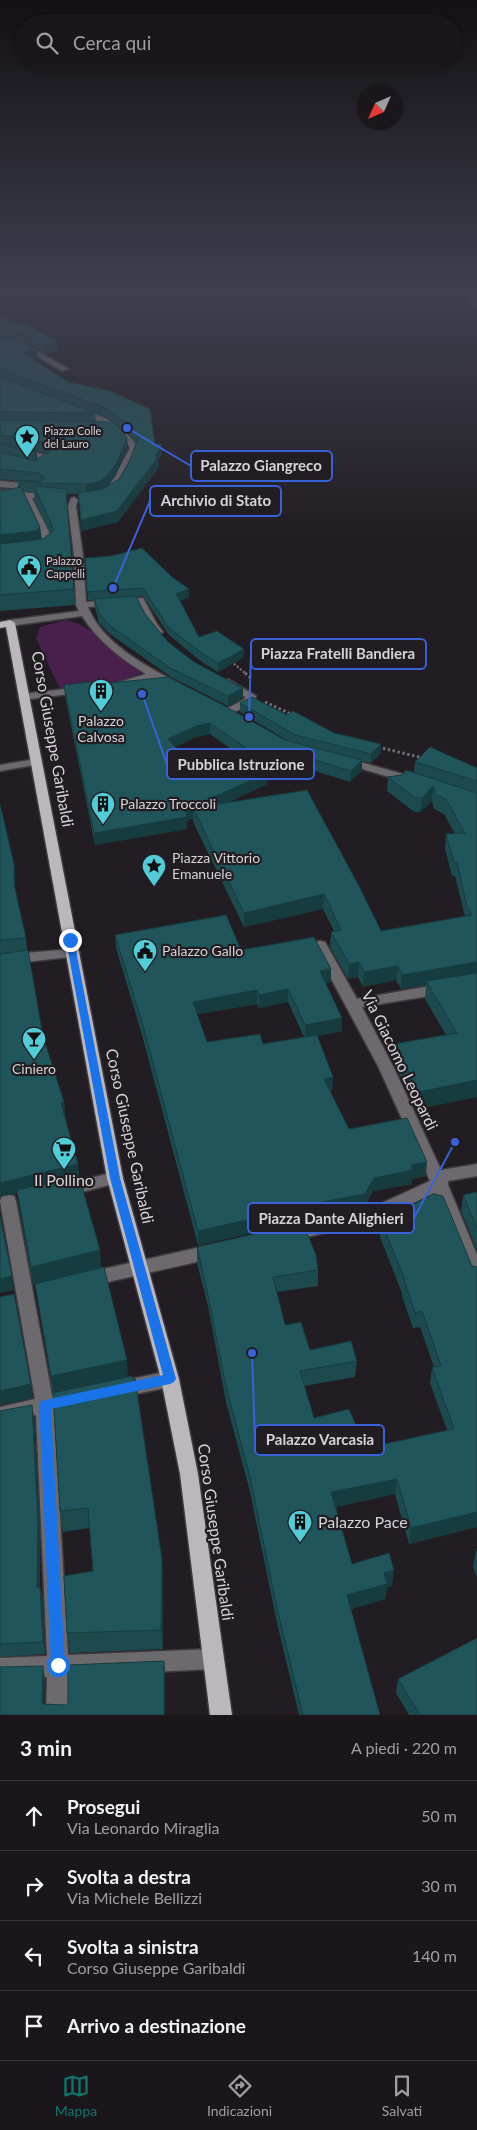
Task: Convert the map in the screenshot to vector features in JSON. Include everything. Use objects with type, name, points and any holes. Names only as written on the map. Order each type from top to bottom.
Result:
[{"type":"main road","name":"Corso Giuseppe Garibaldi","points":[[5,624],[23,697],[36,762],[115,1178],[170,1379],[189,1474],[221,1715]]},
{"type":"street","points":[[76,411],[95,417],[113,428],[131,440],[134,448],[110,491],[102,496]]},
{"type":"street","points":[[92,428],[113,428]]},
{"type":"street","points":[[0,449],[49,457],[36,466]]},
{"type":"street","points":[[0,484],[40,488]]},
{"type":"street","points":[[3,494],[70,499],[79,562],[83,609],[93,627],[106,639],[155,675],[185,691]]},
{"type":"street","points":[[28,495],[27,500],[49,542],[45,548],[36,550]]},
{"type":"street","points":[[5,624],[70,614],[83,609],[140,600],[152,624],[164,640]]},
{"type":"street","points":[[110,686],[155,675]]},
{"type":"street","points":[[218,678],[245,691],[255,702],[221,709],[240,719]]},
{"type":"street","points":[[23,697],[90,688]]},
{"type":"street","points":[[332,758],[422,783]]},
{"type":"street","points":[[0,768],[36,762]]},
{"type":"street","name":"Via Giacomo Leopardi","points":[[320,945],[354,1004],[439,1180],[476,1273]]},
{"type":"street","points":[[0,960],[73,953]]},
{"type":"street","points":[[354,1004],[456,986]]},
{"type":"street","points":[[275,1237],[372,1215],[439,1180],[477,1170]]},
{"type":"street","points":[[53,1192],[115,1178]]},
{"type":"street","points":[[11,1200],[17,1298],[45,1405],[58,1665],[57,1715]]},
{"type":"street","points":[[73,1284],[226,1248]]},
{"type":"street","points":[[17,1298],[45,1290]]},
{"type":"street","points":[[102,1393],[170,1379]]},
{"type":"street","points":[[0,1415],[74,1399]]},
{"type":"street","points":[[0,1668],[214,1659]]},
{"type":"path","points":[[225,658],[234,662],[251,678],[259,696],[255,702],[273,705],[297,717]]},
{"type":"path","points":[[372,746],[428,759]]},
{"type":"shaded area","points":[[65,620],[75,623],[95,634],[141,673],[122,681],[60,689],[36,638],[40,627]]},
{"type":"building","points":[[11,373],[54,373],[68,382],[110,391],[150,409],[155,444],[162,444],[155,457],[158,457],[117,511],[81,520],[78,493],[103,489],[119,479],[129,462],[139,437],[129,425],[105,408]]},
{"type":"building","points":[[0,377],[95,413],[0,412]]},
{"type":"building","points":[[0,420],[112,422],[121,429],[127,438],[116,464],[106,477],[98,482],[86,484],[38,483],[18,480],[40,482],[45,478],[39,473],[0,469],[0,452],[35,461],[54,448],[48,443],[0,435]]},
{"type":"building","points":[[0,443],[36,449],[34,451],[0,445]]},
{"type":"building","points":[[34,486],[66,489],[74,589],[0,595],[0,544],[43,539],[54,530]]},
{"type":"building","points":[[21,487],[40,527],[36,531],[0,535],[0,491]]},
{"type":"building","points":[[142,548],[172,577],[189,589],[176,594],[199,637],[217,631],[244,649],[218,663],[203,654],[168,627],[143,588],[87,592],[85,558],[111,556]]},
{"type":"building","points":[[136,596],[145,614],[168,642],[194,662],[243,688],[228,696],[170,668],[109,625],[99,613],[94,599]]},
{"type":"building","points":[[168,677],[285,740],[362,760],[351,771],[283,750],[290,762],[276,769],[210,723],[196,726],[168,739],[203,777],[266,769],[267,773],[185,810],[187,817],[94,833],[64,685],[99,681],[100,684]]},
{"type":"building","points":[[252,697],[287,715],[293,711],[334,733],[381,744],[371,754],[295,735],[240,703]]},
{"type":"building","points":[[430,747],[477,768],[477,781],[415,762]]},
{"type":"building","points":[[406,770],[477,793],[477,962],[402,975],[398,966],[364,972],[359,962],[349,964],[331,932],[341,930],[324,894],[244,913],[193,808],[307,790],[381,931],[472,915],[467,907],[457,862],[454,862],[446,834],[465,833],[446,799],[436,795],[433,786],[422,798],[415,798],[388,777],[402,775]]},
{"type":"building","points":[[0,804],[14,864],[14,884],[26,938],[0,940]]},
{"type":"building","points":[[226,915],[241,950],[314,937],[331,969],[320,971],[342,1018],[305,1025],[288,989],[259,995],[257,990],[193,1002],[207,1042],[260,1034],[263,1044],[317,1035],[333,1077],[324,1079],[349,1129],[407,1118],[427,1162],[411,1165],[413,1170],[374,1178],[365,1194],[296,1207],[297,1209],[198,1231],[142,1022],[115,935]]},
{"type":"building","points":[[28,950],[43,1036],[64,1102],[61,1103],[78,1164],[0,1183],[0,954]]},
{"type":"building","points":[[477,973],[477,1080],[419,1092],[394,1044],[457,1033],[426,981]]},
{"type":"building","points":[[79,1176],[100,1250],[31,1267],[17,1190]]},
{"type":"building","points":[[477,1192],[477,1228],[463,1195]]},
{"type":"building","points":[[433,1194],[443,1196],[472,1266],[477,1267],[477,1512],[411,1528],[397,1479],[331,1492],[352,1564],[389,1553],[394,1570],[384,1573],[387,1584],[347,1595],[380,1715],[303,1715],[277,1608],[250,1477],[226,1386],[197,1247],[303,1223],[316,1255],[318,1270],[273,1277],[285,1325],[301,1322],[310,1350],[351,1341],[357,1361],[300,1371],[314,1418],[349,1409],[366,1448],[454,1429],[432,1367],[441,1366],[422,1311],[415,1313],[405,1280],[381,1221]]},
{"type":"building","points":[[0,1216],[12,1276],[0,1279]]},
{"type":"building","points":[[104,1267],[127,1360],[51,1376],[35,1284]]},
{"type":"building","points":[[14,1294],[31,1384],[0,1391],[0,1297]]},
{"type":"building","points":[[132,1376],[132,1379],[135,1378],[162,1559],[161,1630],[67,1633],[64,1576],[93,1571],[88,1508],[60,1511],[53,1393]]},
{"type":"building","points":[[32,1405],[38,1521],[37,1587],[40,1587],[43,1642],[0,1644],[0,1411]]},
{"type":"building","points":[[477,1638],[477,1715],[420,1715],[398,1679]]},
{"type":"building","points":[[164,1661],[164,1715],[0,1715],[0,1667],[43,1666],[42,1704],[66,1705],[68,1703],[68,1665]]},
{"type":"place","name":"Palazzo Giangreco","points":[[127,428]]},
{"type":"place","name":"Piazza Colle del Lauro","points":[[27,458]]},
{"type":"place","name":"Palazzo Cappelli","points":[[29,588]]},
{"type":"place","name":"Archivio di Stato","points":[[113,588]]},
{"type":"place","name":"Pubblica Istruzione","points":[[142,694]]},
{"type":"place","name":"Palazzo Calvosa","points":[[101,712]]},
{"type":"place","name":"Piazza Fratelli Bandiera","points":[[249,717]]},
{"type":"place","name":"Palazzo Troccoli","points":[[103,825]]},
{"type":"place","name":"Piazza Vittorio Emanuele","points":[[154,887]]},
{"type":"place","name":"Palazzo Gallo","points":[[145,972]]},
{"type":"place","name":"Ciniero","points":[[34,1060]]},
{"type":"place","name":"Piazza Dante Alighieri","points":[[455,1142]]},
{"type":"place","name":"Il Pollino","points":[[64,1170]]},
{"type":"place","name":"Palazzo Varcasia","points":[[252,1353]]},
{"type":"place","name":"Palazzo Pace","points":[[300,1543]]},
{"type":"route","points":[[58,1665],[45,1405],[170,1379],[115,1178],[70,940]]}]
